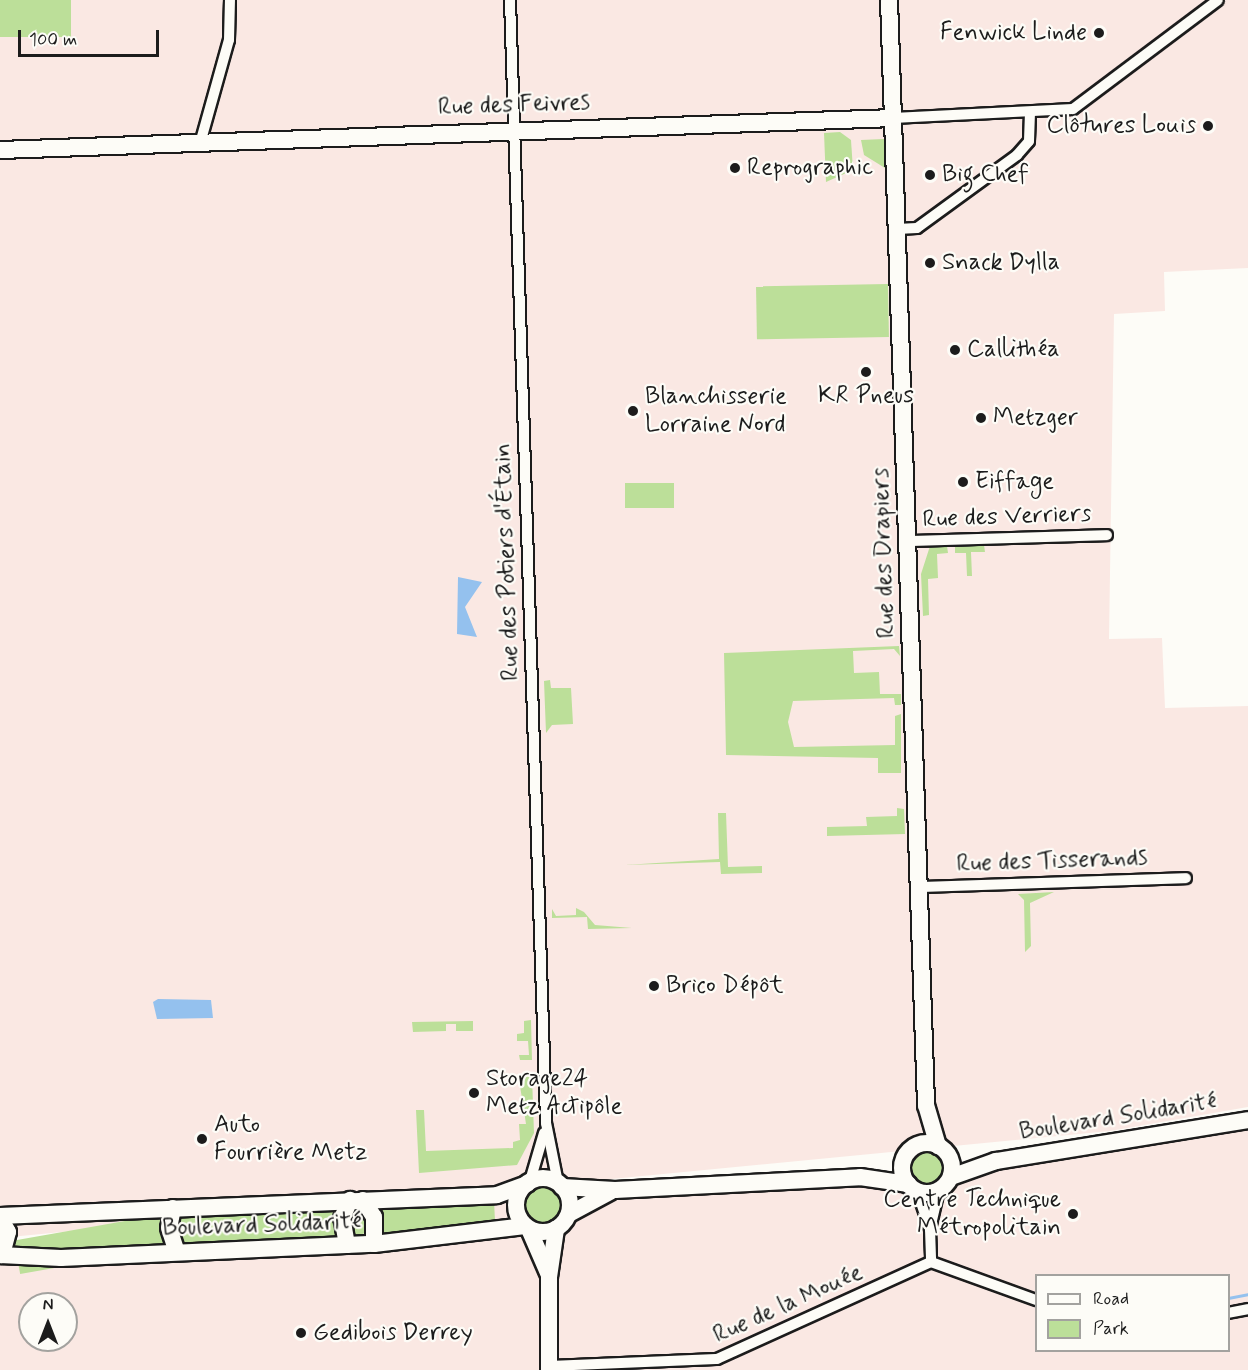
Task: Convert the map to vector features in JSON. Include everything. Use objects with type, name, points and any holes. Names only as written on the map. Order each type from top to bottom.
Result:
[{"type":"main road","name":"Rue des Drapiers","points":[[889,0],[926,1105],[951,1177]]},
{"type":"main road","name":"Rue des Feivres","points":[[0,150],[201,140],[893,118]]},
{"type":"main road","name":"Rue des Drapiers","points":[[909,1153],[926,1105]]},
{"type":"main road","name":"Boulevard Solidarité","points":[[951,1177],[996,1161],[1248,1120]]},
{"type":"main road","name":"Boulevard Solidarité","points":[[909,1153],[942,1149],[996,1161]]},
{"type":"main road","points":[[860,1178],[909,1153],[913,1188]]},
{"type":"main road","points":[[549,1276],[516,1205],[528,1182],[615,1190],[860,1178],[913,1188],[939,1190],[951,1177]]},
{"type":"main road","name":"Boulevard Solidarité","points":[[0,1217],[497,1195],[528,1182]]},
{"type":"main road","points":[[560,1185],[568,1214]]},
{"type":"main road","points":[[549,1368],[549,1276],[556,1229],[568,1214],[615,1190]]},
{"type":"main road","points":[[347,1245],[342,1218],[356,1200],[374,1217],[374,1244]]},
{"type":"main road","points":[[173,1208],[169,1228],[177,1252]]},
{"type":"main road","points":[[0,1217],[8,1232],[1,1255]]},
{"type":"main road","name":"Boulevard Solidarité","points":[[1,1255],[177,1252],[374,1244],[527,1227]]},
{"type":"main road","points":[[527,1227],[556,1229]]},
{"type":"street","points":[[201,140],[229,40],[230,0]]},
{"type":"street","name":"Rue des Potiers d'Étain","points":[[510,0],[546,1124],[560,1185]]},
{"type":"street","name":"Rue des Feivres","points":[[893,118],[1058,112],[1080,105],[1218,0]]},
{"type":"street","points":[[897,229],[917,228],[1017,155],[1029,141],[1030,113]]},
{"type":"street","name":"Rue des Verriers","points":[[908,541],[1107,535]]},
{"type":"street","name":"Rue des Tisserands","points":[[919,887],[1186,878]]},
{"type":"street","name":"Rue des Potiers d'Étain","points":[[528,1182],[546,1124]]},
{"type":"street","points":[[913,1188],[930,1229]]},
{"type":"street","points":[[939,1190],[930,1229],[931,1262],[1035,1300]]},
{"type":"street","name":"Rue de la Mouée","points":[[549,1368],[717,1359],[931,1262]]},
{"type":"street","points":[[1230,1313],[1248,1309]]},
{"type":"shaded area","points":[[0,0],[1248,0],[1248,268],[1164,272],[1165,311],[1114,314],[1109,639],[1162,638],[1165,708],[1248,706],[1248,1107],[1110,1131],[0,1238]]},
{"type":"shaded area","points":[[1248,1128],[1248,1370],[0,1370],[0,1242],[929,1169],[981,1172]]},
{"type":"green space","points":[[0,0],[71,0],[71,37],[0,37]]},
{"type":"green space","points":[[840,132],[851,140],[853,170],[826,182],[824,133]]},
{"type":"green space","points":[[884,139],[885,168],[864,155],[861,140]]},
{"type":"green space","points":[[888,284],[889,337],[757,339],[756,286]]},
{"type":"green space","points":[[625,483],[674,483],[674,508],[625,508]]},
{"type":"green space","points":[[984,545],[985,552],[971,552],[972,576],[967,576],[966,553],[955,553],[955,546]]},
{"type":"green space","points":[[930,546],[947,546],[948,553],[937,554],[938,578],[928,579],[929,615],[923,616],[921,574]]},
{"type":"green space","points":[[899,646],[900,656],[894,649],[853,651],[854,673],[879,672],[880,694],[901,694],[901,705],[895,705],[894,698],[793,701],[788,722],[794,747],[895,745],[895,716],[901,714],[901,773],[878,773],[878,758],[726,755],[724,653]]},
{"type":"green space","points":[[550,680],[551,688],[571,688],[573,724],[552,725],[546,733],[544,681]]},
{"type":"green space","points":[[897,808],[904,809],[905,834],[827,836],[827,827],[867,826],[866,817],[897,816]]},
{"type":"green space","points":[[718,813],[726,813],[728,867],[762,866],[762,873],[721,874],[720,862],[625,865],[719,859]]},
{"type":"green space","points":[[1054,892],[1030,903],[1031,946],[1025,952],[1024,900],[1018,894]]},
{"type":"green space","points":[[576,908],[584,912],[595,925],[632,928],[588,929],[587,917],[552,918],[552,909],[556,916],[576,915]]},
{"type":"green space","points":[[531,1020],[532,1060],[520,1060],[519,1055],[529,1055],[528,1041],[517,1041],[517,1034],[524,1033],[524,1021]]},
{"type":"green space","points":[[473,1021],[473,1031],[456,1031],[456,1024],[446,1024],[446,1031],[413,1032],[412,1022]]},
{"type":"green space","points":[[532,1076],[534,1133],[517,1165],[419,1173],[416,1110],[424,1110],[426,1151],[513,1148],[513,1142],[520,1140],[519,1124],[526,1124],[520,1086],[524,1077]]},
{"type":"green space","points":[[927,1153],[938,1158],[943,1169],[938,1180],[927,1185],[916,1180],[911,1169],[916,1158]]},
{"type":"green space","points":[[542,1184],[557,1190],[563,1205],[557,1220],[542,1226],[527,1220],[521,1205],[527,1190]]},
{"type":"green space","points":[[494,1201],[495,1221],[384,1238],[374,1205]]},
{"type":"green space","points":[[337,1206],[335,1241],[189,1247],[176,1238],[179,1218],[190,1213]]},
{"type":"green space","points":[[354,1213],[362,1213],[369,1220],[369,1228],[362,1235],[354,1235],[347,1228],[347,1220]]},
{"type":"green space","points":[[159,1215],[165,1248],[20,1274],[14,1241]]},
{"type":"water","points":[[458,577],[482,582],[465,607],[477,637],[457,634]]},
{"type":"water","points":[[158,999],[211,1000],[213,1018],[157,1019],[153,1002]]},
{"type":"waterway","points":[[1230,1298],[1248,1294]]},
{"type":"place","name":"Fenwick Linde","points":[[1099,33]]},
{"type":"place","name":"Clôtures Louis","points":[[1208,126]]},
{"type":"place","name":"Reprographic","points":[[735,168]]},
{"type":"place","name":"Big Chef","points":[[930,175]]},
{"type":"place","name":"Snack Dylla","points":[[930,263]]},
{"type":"place","name":"Callithéa","points":[[955,350]]},
{"type":"place","name":"KR Pneus","points":[[866,372]]},
{"type":"place","name":"Blanchisserie Lorraine Nord","points":[[633,411]]},
{"type":"place","name":"Metzger","points":[[981,418]]},
{"type":"place","name":"Eiffage","points":[[963,482]]},
{"type":"place","name":"Brico Dépôt","points":[[654,986]]},
{"type":"place","name":"Storage24 Metz Actipôle","points":[[474,1093]]},
{"type":"place","name":"Auto Fourrière Metz","points":[[202,1139]]},
{"type":"place","name":"Centre Technique Métropolitain","points":[[1073,1214]]},
{"type":"place","name":"Gedibois Derrey","points":[[301,1333]]}]
